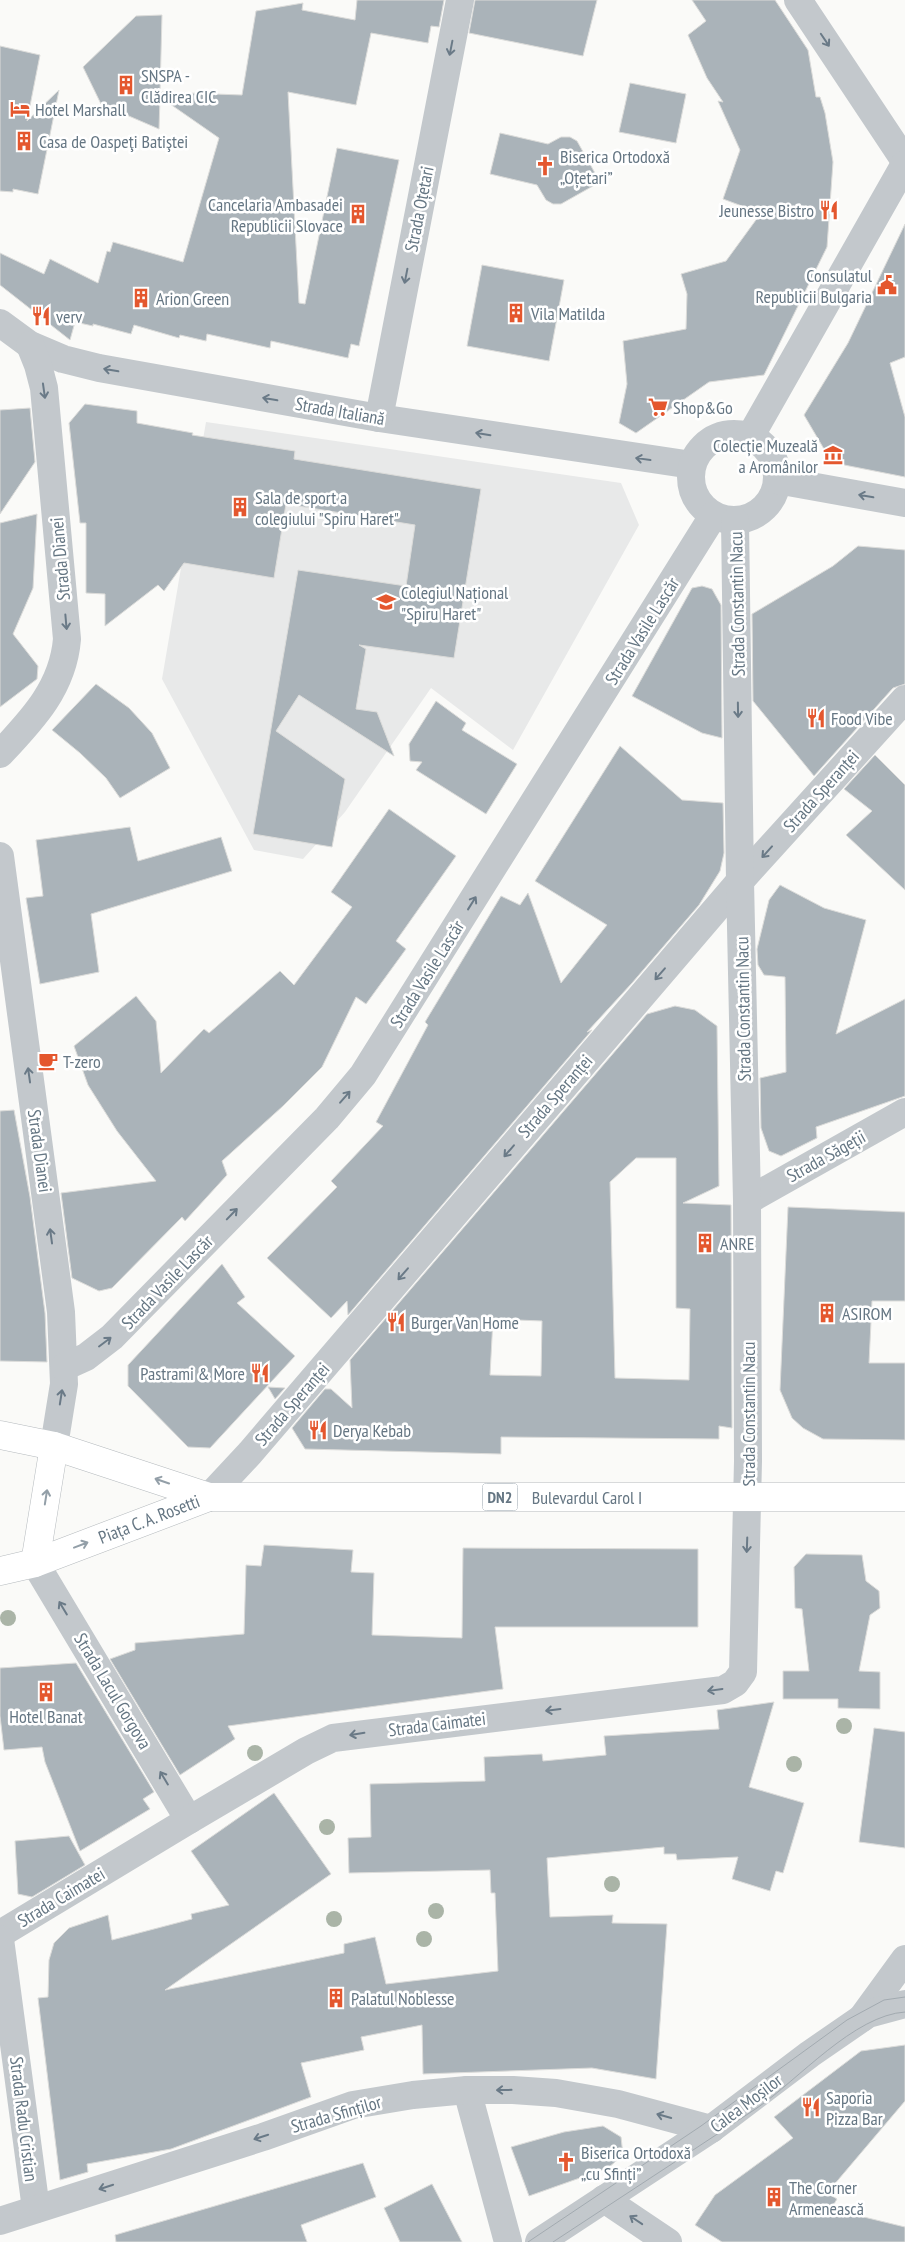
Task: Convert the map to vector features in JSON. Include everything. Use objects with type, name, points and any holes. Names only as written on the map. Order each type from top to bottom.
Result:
[{"type":"main road","name":"Piața C. A. Rosetti","points":[[0,1435],[54,1446],[208,1497]]},
{"type":"main road","points":[[35,1563],[54,1446]]},
{"type":"main road","name":"Piața C. A. Rosetti","points":[[0,1571],[35,1563],[208,1497]]},
{"type":"main road","name":"Bulevardul Carol I","points":[[208,1497],[905,1497]]},
{"type":"street","name":"Strada Oțetari","points":[[379,418],[460,0]]},
{"type":"street","points":[[750,437],[905,162],[798,0]]},
{"type":"street","name":"Strada Italiană","points":[[0,323],[30,345],[63,359],[99,368],[379,418],[692,465]]},
{"type":"street","name":"Strada Dianei","points":[[0,754],[46,701],[66,659],[67,639],[44,388],[30,345]]},
{"type":"street","points":[[736,433],[750,437],[762,445],[772,456],[777,471],[777,480],[772,499],[763,510],[750,518],[724,519],[701,506],[693,494],[690,480],[692,465],[698,452],[708,442],[721,435],[736,433]]},
{"type":"street","points":[[777,480],[905,503]]},
{"type":"street","name":"Strada Constantin Nacu","points":[[724,519],[740,881],[748,1201],[748,1496]]},
{"type":"street","name":"Strada Vasile Lascăr","points":[[64,1367],[86,1356],[112,1337],[327,1118],[363,1075],[724,519]]},
{"type":"street","name":"Strada Speranței","points":[[208,1497],[256,1445],[740,881],[905,699]]},
{"type":"street","name":"Strada Dianei","points":[[0,856],[61,1312],[64,1384],[54,1446]]},
{"type":"street","name":"Strada Săgeții","points":[[748,1201],[905,1112]]},
{"type":"street","name":"Strada Caimatei","points":[[0,1934],[306,1751],[333,1738],[723,1690],[735,1683],[743,1672],[748,1496]]},
{"type":"street","name":"Strada Lacul Gorgova","points":[[35,1563],[189,1820]]},
{"type":"street","name":"Strada Radu Cristian","points":[[0,1939],[7,2043],[36,2209]]},
{"type":"street","points":[[862,2018],[905,1959]]},
{"type":"street","name":"Calea Moșilor","points":[[539,2242],[711,2129],[810,2054],[862,2018],[877,2010],[905,2004]]},
{"type":"street","points":[[467,2090],[508,2242]]},
{"type":"street","name":"Strada Sfinților","points":[[0,2221],[263,2137],[353,2105],[413,2095],[467,2090],[513,2090],[556,2093],[618,2104],[711,2129]]},
{"type":"street","points":[[604,2199],[668,2242]]},
{"type":"shaded area","name":"Colegiul Național \"Spiru Haret\"","points":[[206,422],[621,483],[639,525],[513,750],[431,688],[345,812],[303,859],[254,850],[162,679]]},
{"type":"building","points":[[357,0],[444,0],[439,27],[431,26],[428,43],[371,33],[356,105],[288,92],[299,303],[305,304],[337,148],[399,160],[359,346],[351,344],[348,358],[271,341],[270,348],[207,334],[206,341],[180,335],[179,338],[134,325],[131,334],[93,324],[93,326],[75,322],[70,340],[0,285],[0,253],[44,274],[50,259],[98,283],[107,251],[110,252],[113,242],[183,262],[219,138],[160,97],[159,129],[101,104],[83,67],[136,16],[162,15],[160,92],[242,95],[256,11],[303,3],[302,10],[355,20]]},
{"type":"building","points":[[475,0],[597,0],[583,56],[469,33]]},
{"type":"building","points":[[692,0],[775,0],[808,50],[816,97],[820,97],[825,113],[833,162],[827,247],[764,375],[709,382],[636,433],[619,423],[627,384],[623,341],[686,329],[687,294],[681,274],[726,261],[761,213],[723,199],[740,150],[718,101],[723,102],[707,78],[688,35],[706,21]]},
{"type":"building","name":"Casa de Oaspeţi Batiştei","points":[[0,46],[40,55],[27,121],[59,90],[38,194],[13,189],[13,192],[0,191]]},
{"type":"building","points":[[630,83],[686,94],[676,143],[619,132]]},
{"type":"building","name":"Biserica Ortodoxă „Oțetari”","points":[[500,133],[548,144],[561,137],[570,137],[577,141],[600,182],[561,204],[553,204],[546,200],[537,185],[490,174]]},
{"type":"building","points":[[905,224],[905,357],[890,363],[905,417],[905,477],[829,462],[824,449],[804,415],[848,343]]},
{"type":"building","name":"Vila Matilda","points":[[482,265],[564,280],[549,361],[467,346]]},
{"type":"building","points":[[85,404],[137,411],[137,423],[193,433],[192,435],[295,451],[294,459],[481,489],[454,658],[359,645],[366,649],[356,709],[377,712],[394,756],[299,695],[276,731],[345,779],[332,847],[253,834],[298,570],[406,586],[415,525],[286,504],[274,578],[184,563],[164,591],[158,585],[105,626],[105,594],[86,593],[86,523],[80,523],[69,423]]},
{"type":"building","points":[[30,408],[35,462],[0,514],[0,410]]},
{"type":"building","points":[[37,514],[33,588],[13,634],[38,666],[37,679],[0,707],[0,523]]},
{"type":"building","points":[[858,546],[905,550],[905,684],[893,688],[814,776],[753,701],[752,614],[833,566]]},
{"type":"building","points":[[702,586],[712,589],[721,605],[722,738],[702,733],[632,696],[692,588]]},
{"type":"building","points":[[96,684],[129,708],[152,733],[170,768],[120,798],[106,778],[52,730]]},
{"type":"building","points":[[436,701],[466,723],[462,730],[517,764],[486,814],[416,770],[422,762],[410,761],[409,744]]},
{"type":"building","points":[[620,746],[682,800],[723,803],[724,853],[720,871],[699,905],[587,1032],[592,1030],[348,1315],[347,1301],[331,1318],[267,1258],[337,1187],[331,1181],[383,1126],[376,1122],[428,1025],[425,1022],[501,896],[520,905],[528,893],[561,983],[607,925],[535,881]]},
{"type":"building","points":[[875,755],[905,785],[905,890],[846,835],[872,811],[844,789]]},
{"type":"building","points":[[389,809],[456,856],[396,941],[406,949],[366,1004],[356,997],[322,1067],[283,1106],[222,1161],[227,1175],[185,1221],[182,1217],[112,1288],[99,1291],[72,1278],[61,1193],[156,1181],[117,1131],[88,1085],[74,1046],[136,996],[156,1021],[161,1073],[204,1029],[209,1033],[280,971],[294,985],[352,907],[331,892]]},
{"type":"building","points":[[130,827],[138,861],[221,837],[232,871],[91,914],[99,972],[40,984],[26,898],[43,896],[36,840]]},
{"type":"building","points":[[780,885],[824,908],[866,920],[836,1034],[905,999],[905,1096],[816,1127],[817,1138],[781,1156],[769,1151],[761,1128],[760,1078],[786,1072],[785,977],[764,975],[758,965],[757,949],[769,900]]},
{"type":"building","points":[[675,1006],[695,1010],[717,1026],[719,1186],[683,1203],[731,1205],[732,1428],[719,1426],[719,1439],[501,1437],[501,1454],[305,1449],[292,1428],[325,1389],[331,1389],[352,1408],[350,1360],[647,1014]],"holes":[[[636,1158],[676,1158],[676,1308],[690,1309],[689,1380],[615,1378],[610,1182]],[[493,1319],[542,1321],[541,1376],[490,1375]]]},
{"type":"building","points":[[14,1110],[30,1197],[45,1313],[47,1362],[0,1361],[0,1111]]},
{"type":"building","name":"ASIROM","points":[[788,1207],[905,1212],[905,1301],[872,1301],[869,1363],[905,1363],[905,1440],[823,1439],[803,1428],[792,1418],[780,1390]]},
{"type":"building","points":[[222,1264],[245,1297],[237,1303],[295,1356],[210,1448],[188,1447],[128,1386],[128,1365]]},
{"type":"building","points":[[268,1387],[285,1388],[275,1399]]},
{"type":"building","points":[[264,1545],[353,1550],[351,1572],[374,1573],[372,1635],[462,1638],[463,1548],[698,1549],[698,1627],[495,1627],[503,1689],[228,1726],[235,1739],[180,1775],[110,1659],[135,1650],[135,1643],[244,1634],[246,1565],[261,1566]]},
{"type":"building","points":[[806,1554],[862,1555],[866,1581],[879,1591],[880,1608],[870,1615],[859,1671],[880,1672],[880,1709],[838,1708],[838,1699],[783,1699],[783,1671],[809,1671],[802,1609],[795,1608],[794,1567]]},
{"type":"building","points":[[76,1663],[154,1792],[143,1799],[150,1809],[80,1851],[45,1762],[42,1747],[4,1750],[0,1716],[0,1668]]},
{"type":"building","points":[[774,1702],[749,1787],[804,1803],[783,1873],[776,1871],[770,1891],[732,1879],[738,1857],[677,1860],[676,1854],[664,1854],[664,1847],[547,1858],[550,1917],[613,1915],[612,1923],[667,1924],[656,2079],[592,2068],[423,2074],[422,2025],[361,2037],[364,2050],[301,2063],[311,2097],[171,2149],[87,2164],[88,2172],[60,2180],[38,1998],[48,1997],[49,1960],[54,1943],[69,1928],[108,1915],[112,1940],[192,1919],[191,1914],[229,1905],[191,1851],[274,1793],[331,1874],[165,1990],[344,1953],[344,1944],[375,1937],[386,1984],[498,1971],[495,1893],[491,1893],[490,1870],[349,1873],[348,1838],[371,1837],[370,1784],[485,1781],[484,1757],[542,1754],[543,1761],[606,1755],[604,1736],[719,1729],[717,1710]]},
{"type":"building","points":[[874,1728],[905,1732],[905,1848],[859,1842]]},
{"type":"building","points":[[69,1836],[85,1865],[32,1897],[18,1894],[15,1841]]},
{"type":"building","points":[[905,2045],[905,2101],[827,2193],[837,2199],[831,2209],[905,2227],[905,2242],[722,2242],[695,2225],[715,2195],[793,2138],[774,2117],[861,2051]]},
{"type":"building","name":"Biserica Ortodoxă „cu Sfinți”","points":[[603,2126],[621,2137],[623,2155],[608,2168],[529,2196],[511,2147],[564,2132]]},
{"type":"building","points":[[363,2163],[376,2197],[301,2225],[307,2242],[116,2242],[115,2235]]},
{"type":"building","points":[[432,2184],[462,2242],[400,2242],[384,2208]]},
{"type":"tram line","points":[[528,2242],[701,2126],[847,2020],[884,2000],[905,1997]]},
{"type":"tram line","points":[[553,2242],[757,2108],[847,2036],[866,2024],[886,2016],[905,2012]]},
{"type":"place","name":"SNSPA - Clădirea CIC","points":[[126,85]]},
{"type":"place","name":"Hotel Marshall","points":[[20,109]]},
{"type":"place","name":"Casa de Oaspeţi Batiştei","points":[[24,141]]},
{"type":"place","name":"Biserica Ortodoxă „Oțetari”","points":[[545,166]]},
{"type":"place","name":"Jeunesse Bistro","points":[[829,210]]},
{"type":"place","name":"Cancelaria Ambasadei Republicii Slovace","points":[[358,214]]},
{"type":"place","name":"Consulatul Republicii Bulgaria","points":[[887,285]]},
{"type":"place","name":"Arion Green","points":[[141,298]]},
{"type":"place","name":"Vila Matilda","points":[[516,313]]},
{"type":"place","name":"verv","points":[[41,316]]},
{"type":"place","name":"Shop&Go","points":[[658,407]]},
{"type":"place","name":"Colecție Muzeală a Aromânilor","points":[[833,455]]},
{"type":"place","name":"Sala de sport a colegiului \"Spiru Haret\"","points":[[240,507]]},
{"type":"place","name":"Colegiul Național \"Spiru Haret\"","points":[[386,602]]},
{"type":"place","name":"Food Vibe","points":[[816,718]]},
{"type":"place","name":"T-zero","points":[[48,1061]]},
{"type":"place","name":"ANRE","points":[[705,1243]]},
{"type":"place","name":"ASIROM","points":[[827,1313]]},
{"type":"place","name":"Burger Van Home","points":[[396,1322]]},
{"type":"place","name":"Pastrami & More","points":[[260,1373]]},
{"type":"place","name":"Derya Kebab","points":[[318,1430]]},
{"type":"place","name":"Hotel Banat","points":[[46,1692]]},
{"type":"place","name":"Palatul Noblesse","points":[[336,1998]]},
{"type":"place","name":"Saporia Pizza Bar","points":[[811,2107]]},
{"type":"place","name":"Biserica Ortodoxă „cu Sfinți”","points":[[566,2162]]},
{"type":"place","name":"The Corner Armenească","points":[[774,2197]]}]
